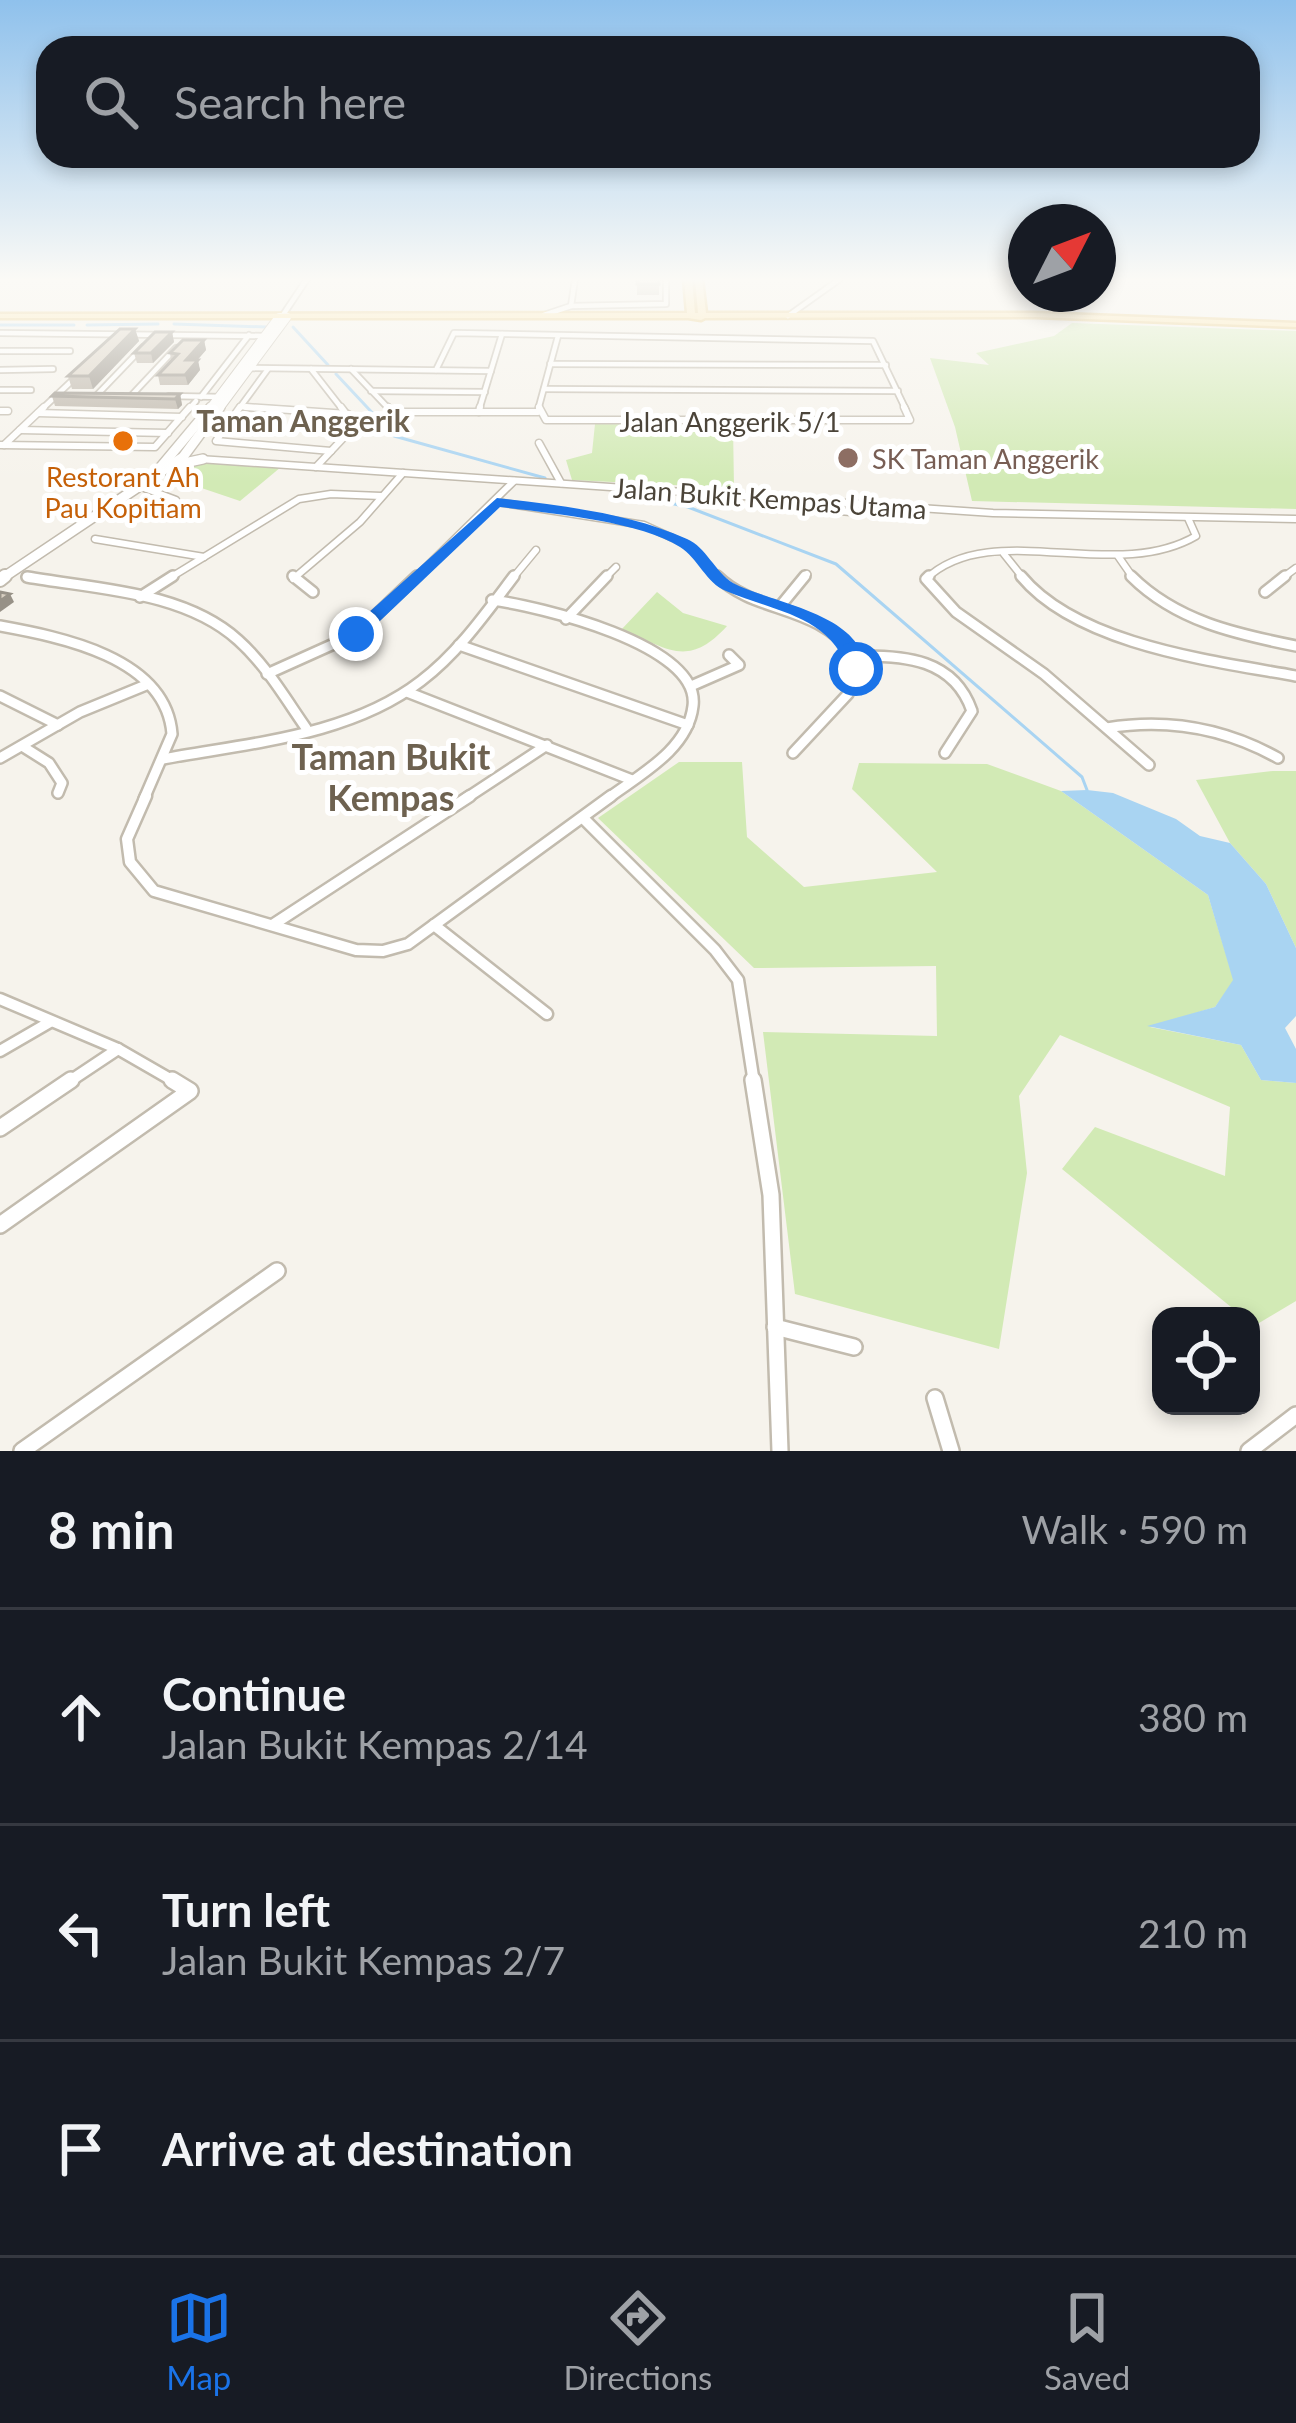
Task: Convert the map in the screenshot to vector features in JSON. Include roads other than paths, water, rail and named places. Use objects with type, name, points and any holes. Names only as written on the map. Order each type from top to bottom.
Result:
[{"type":"street","points":[[95,397],[143,347]]},
{"type":"street","points":[[130,397],[179,347]]},
{"type":"street","points":[[2,445],[158,446],[240,347]]},
{"type":"street","points":[[247,369],[262,347]]},
{"type":"street","points":[[0,580],[175,460],[262,347]]},
{"type":"street","points":[[436,370],[447,347]]},
{"type":"street","points":[[482,422],[498,347]]},
{"type":"street","points":[[351,369],[392,412],[538,412],[555,347]]},
{"type":"street","points":[[607,364],[609,347]]},
{"type":"street","points":[[664,347],[665,364]]},
{"type":"street","points":[[718,347],[720,365]]},
{"type":"street","points":[[771,347],[776,365]]},
{"type":"street","points":[[825,347],[829,365]]},
{"type":"street","points":[[544,389],[898,391],[878,347]]},
{"type":"street","points":[[3,353],[70,351]]},
{"type":"street","points":[[550,364],[886,365]]},
{"type":"street","points":[[0,370],[52,369]]},
{"type":"street","points":[[247,369],[491,370]]},
{"type":"street","points":[[268,369],[216,439],[224,444],[332,451]]},
{"type":"street","points":[[311,369],[348,414],[348,433],[316,467]]},
{"type":"street","points":[[2,445],[83,370]]},
{"type":"street","points":[[0,390],[31,390]]},
{"type":"street","points":[[371,391],[485,392]]},
{"type":"street","name":"Jalan Anggerik 5/1","points":[[538,412],[551,421],[908,421],[898,391]]},
{"type":"street","points":[[56,396],[224,399]]},
{"type":"street","points":[[240,407],[348,414]]},
{"type":"street","points":[[38,413],[183,417]]},
{"type":"street","points":[[20,430],[168,434]]},
{"type":"street","points":[[539,443],[561,483]]},
{"type":"street","points":[[175,460],[203,459]]},
{"type":"street","name":"Jalan Bukit Kempas Utama","points":[[203,459],[763,497],[765,505],[837,512],[851,512],[855,503],[993,513],[1296,519]]},
{"type":"street","points":[[313,592],[291,578],[360,522],[403,472]]},
{"type":"street","points":[[267,674],[356,634],[514,481]]},
{"type":"street","points":[[139,486],[176,500]]},
{"type":"street","points":[[140,597],[299,499],[331,494],[381,496]]},
{"type":"street","points":[[497,502],[603,516],[674,538],[696,551],[725,585],[782,604],[844,640],[856,656],[848,694],[793,753]]},
{"type":"street","points":[[1149,765],[1044,674],[956,612],[926,579],[945,562],[963,556],[1118,556],[1178,550],[1196,536],[1188,518]]},
{"type":"street","points":[[94,539],[204,557]]},
{"type":"street","points":[[163,759],[341,719],[407,692],[459,645],[536,550]]},
{"type":"street","points":[[1004,554],[1019,580],[1056,608],[1127,637],[1296,676]]},
{"type":"street","points":[[1118,556],[1134,583],[1178,610],[1223,628],[1296,646]]},
{"type":"street","points":[[566,619],[616,567]]},
{"type":"street","points":[[1265,592],[1296,568]]},
{"type":"street","points":[[782,604],[807,574]]},
{"type":"street","points":[[28,578],[140,597],[222,627],[267,674],[306,728]]},
{"type":"street","points":[[0,626],[95,648],[138,671],[172,717],[163,759],[127,839],[130,862],[154,891],[356,950],[383,952],[408,944],[666,754],[688,724],[693,708],[691,686],[657,653],[566,619],[492,600]]},
{"type":"street","points":[[459,645],[688,724]]},
{"type":"street","points":[[691,686],[739,664],[730,655]]},
{"type":"street","points":[[856,656],[917,659],[956,683],[972,711],[945,753]]},
{"type":"street","points":[[0,758],[146,685]]},
{"type":"street","points":[[407,692],[632,780]]},
{"type":"street","points":[[0,696],[58,725]]},
{"type":"street","points":[[1107,728],[1132,722],[1184,725],[1224,734],[1278,758]]},
{"type":"street","points":[[274,924],[547,745]]},
{"type":"street","points":[[22,746],[56,772],[62,783],[58,793]]},
{"type":"street","points":[[583,818],[715,950],[738,980],[771,1195],[780,1451]]},
{"type":"street","points":[[434,925],[547,1015]]},
{"type":"street","points":[[0,999],[118,1049],[190,1091],[0,1225]]},
{"type":"street","points":[[0,1052],[50,1022]]},
{"type":"street","points":[[0,1128],[118,1049]]},
{"type":"street","points":[[22,1451],[277,1271]]},
{"type":"street","points":[[775,1327],[854,1347]]},
{"type":"street","points":[[935,1398],[951,1451]]},
{"type":"street","points":[[1249,1451],[1296,1415]]},
{"type":"water","points":[[1061,791],[1113,793],[1176,819],[1200,836],[1230,843],[1266,884],[1296,948],[1296,1016],[1285,1028],[1296,1049],[1296,1083],[1261,1080],[1241,1045],[1147,1026],[1215,1007],[1233,980],[1208,895]]},
{"type":"waterway","points":[[311,347],[328,365]]},
{"type":"waterway","points":[[336,374],[394,436],[545,478]]},
{"type":"waterway","points":[[642,497],[688,507],[836,564],[1082,777],[1087,790]]},
{"type":"place","name":"Restorant Ah Pau Kopitiam","points":[[123,441]]},
{"type":"place","name":"SK Taman Anggerik","points":[[848,458]]},
{"type":"district","name":"Taman Anggerik","points":[[303,420]]},
{"type":"district","name":"Taman Bukit Kempas","points":[[391,776]]}]
